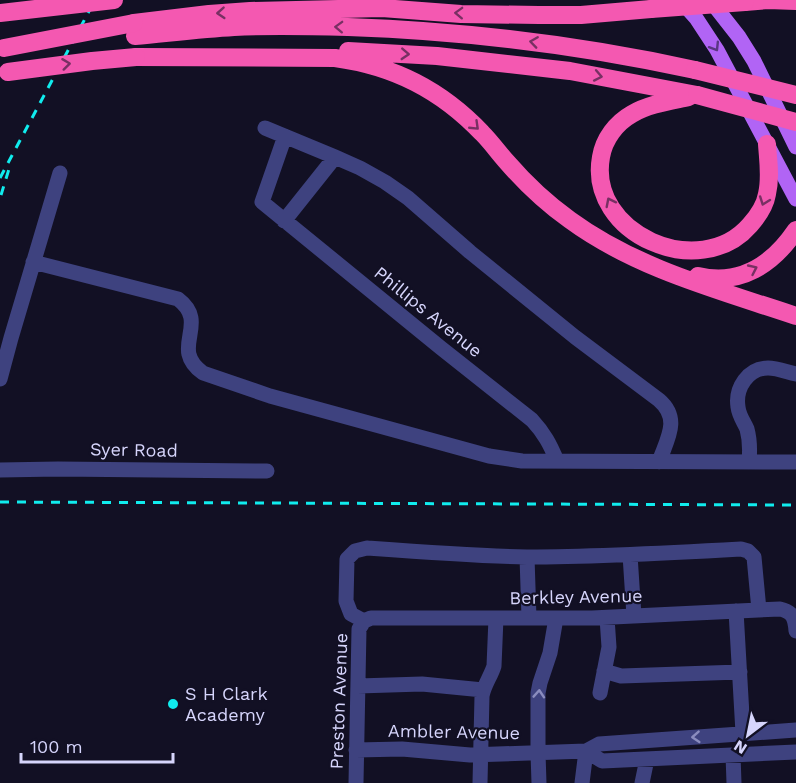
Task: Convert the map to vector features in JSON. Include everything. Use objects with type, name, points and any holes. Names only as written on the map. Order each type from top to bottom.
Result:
[{"type":"highway","points":[[0,13],[114,0]]},
{"type":"highway","points":[[539,15],[569,0]]},
{"type":"highway","points":[[2,49],[134,29],[209,14],[382,8],[461,14],[581,15],[768,0],[796,1]]},
{"type":"highway","points":[[134,29],[312,26],[393,29],[523,40],[662,63],[796,95]]},
{"type":"highway","points":[[3,73],[92,61],[195,53],[304,50],[436,56],[570,71],[697,95],[796,122]]},
{"type":"highway","points":[[136,57],[335,58],[400,74],[417,82],[462,113],[546,202],[620,251],[682,278],[796,316]]},
{"type":"highway","points":[[697,95],[634,112],[613,130],[602,152],[600,172],[606,196],[620,219],[643,238],[667,248],[694,251],[725,244],[740,235],[756,219],[767,195],[769,182],[767,144]]},
{"type":"highway","points":[[655,267],[705,278],[735,277],[765,264],[776,255],[796,230]]},
{"type":"main road","points":[[680,0],[696,18],[717,50],[796,199]]},
{"type":"main road","points":[[710,0],[739,37],[754,61],[796,147]]},
{"type":"street","points":[[265,128],[360,168],[385,182],[408,198],[470,252],[575,337],[665,406],[669,412],[671,428],[659,462]]},
{"type":"street","name":"Phillips Avenue","points":[[285,136],[262,202],[532,420],[543,432],[557,461]]},
{"type":"street","points":[[284,221],[335,157]]},
{"type":"street","points":[[0,379],[10,338],[60,173]]},
{"type":"street","points":[[33,262],[178,299],[189,310],[192,318],[188,353],[196,368],[203,373],[270,396],[489,456],[522,461],[796,462]]},
{"type":"street","points":[[749,462],[747,429],[739,414],[737,404],[741,384],[761,369],[770,368],[796,374]]},
{"type":"street","name":"Syer Road","points":[[0,470],[58,468],[267,471]]},
{"type":"street","points":[[364,621],[351,614],[346,601],[347,559],[355,551],[368,548],[527,557],[630,555],[741,549],[748,551],[754,557],[759,610]]},
{"type":"street","points":[[630,555],[634,616]]},
{"type":"street","points":[[527,557],[529,618]]},
{"type":"street","name":"Berkley Avenue","points":[[364,621],[371,618],[607,618],[780,609],[788,611],[793,616],[796,631]]},
{"type":"street","points":[[736,611],[743,734]]},
{"type":"street","points":[[480,783],[483,690],[494,666],[496,618]]},
{"type":"street","points":[[539,783],[538,693],[550,653],[556,618]]},
{"type":"street","points":[[600,693],[609,647],[607,618]]},
{"type":"street","name":"Preston Avenue","points":[[356,783],[359,629],[364,621]]},
{"type":"street","points":[[604,671],[621,676],[740,672]]},
{"type":"street","points":[[358,686],[422,684],[483,690]]},
{"type":"street","name":"Ambler Avenue","points":[[357,750],[402,749],[480,755],[586,751],[599,744],[796,730]]},
{"type":"street","points":[[582,783],[586,751]]},
{"type":"street","name":"Ambler Avenue","points":[[586,751],[602,761],[796,752]]},
{"type":"street","points":[[733,755],[734,783]]},
{"type":"street","points":[[642,783],[647,759]]},
{"type":"railway","points":[[0,178],[95,0]]},
{"type":"railway","points":[[1,195],[9,169]]},
{"type":"railway","points":[[0,502],[796,505]]},
{"type":"place","name":"S H Clark Academy","points":[[173,704]]}]
